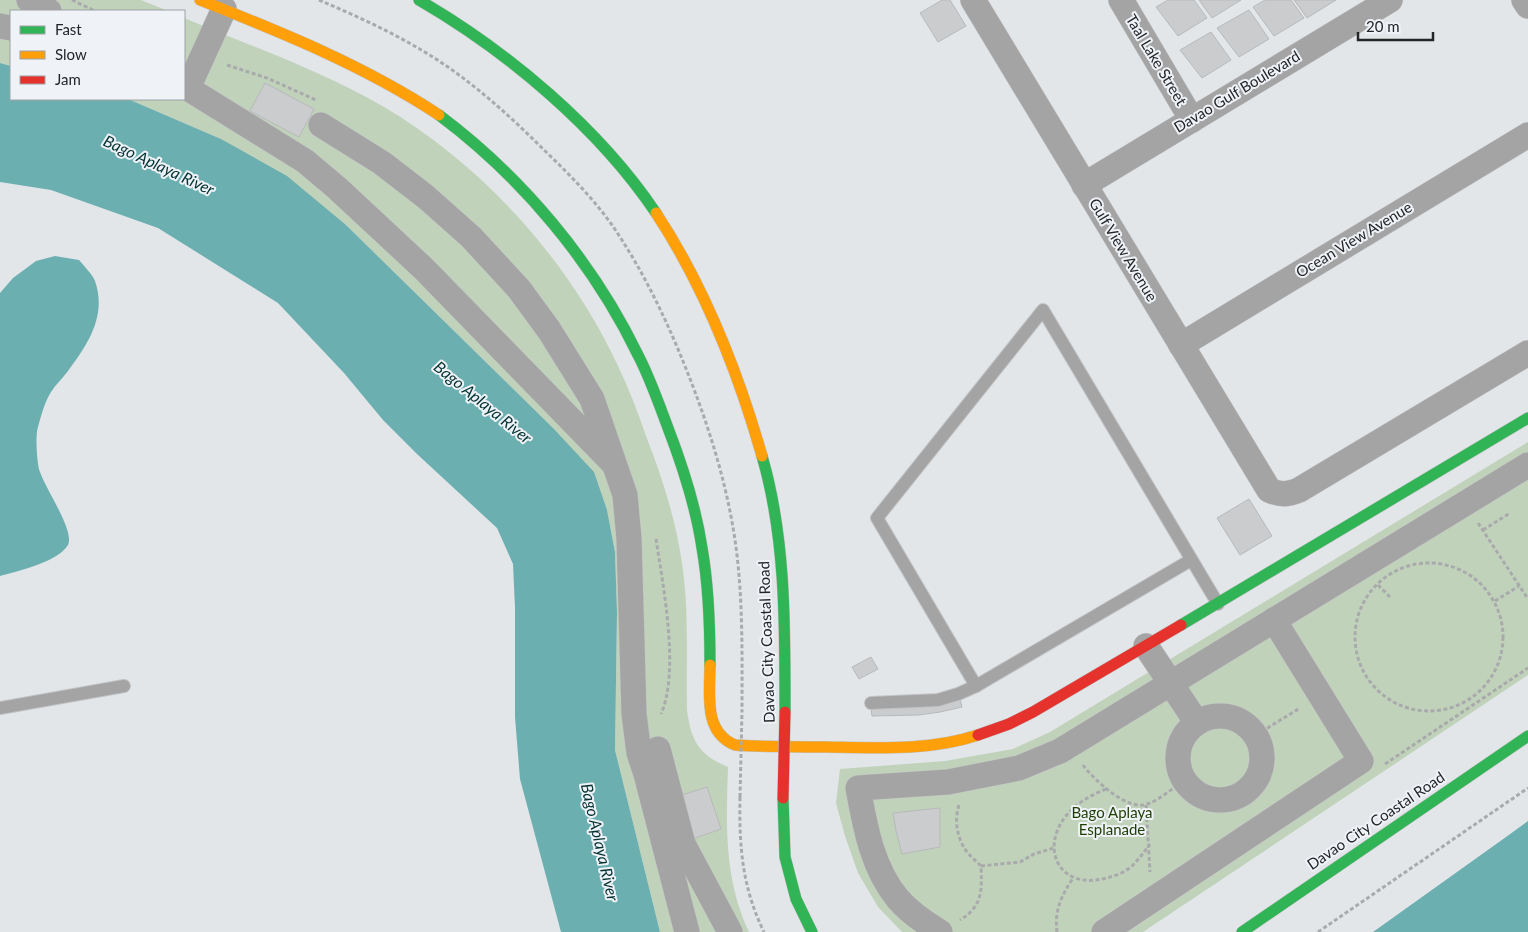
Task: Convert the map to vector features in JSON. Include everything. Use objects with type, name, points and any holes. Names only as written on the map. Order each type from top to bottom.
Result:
[{"type":"street","points":[[29,0],[47,10]]},
{"type":"street","points":[[200,0],[339,57],[395,87],[439,116],[473,142],[514,181],[553,223],[588,268],[615,312],[638,356],[672,439],[690,493],[705,566],[708,595],[711,722],[716,733],[725,742],[749,746],[866,748],[932,744],[963,740],[992,732],[1024,717],[1218,604],[1528,418]]},
{"type":"street","name":"Davao City Coastal Road","points":[[419,0],[446,15],[502,54],[551,96],[607,151],[647,200],[676,247],[718,329],[750,414],[770,486],[780,551],[785,636],[783,798],[785,857],[796,899],[812,932]]},
{"type":"street","name":"Gulf View Avenue","points":[[973,0],[1180,345],[1270,490],[1279,494],[1289,494],[1299,490],[1528,353]]},
{"type":"street","name":"Davao Gulf Boulevard","points":[[1084,185],[1390,0]]},
{"type":"street","points":[[1524,0],[1528,6]]},
{"type":"street","name":"Taal Lake Street","points":[[1124,1],[1192,120]]},
{"type":"street","points":[[224,9],[186,87],[304,161],[337,188],[424,269],[617,468]]},
{"type":"street","points":[[321,125],[382,163],[426,197],[471,237],[519,289],[549,330],[592,399],[625,495],[629,539],[634,714],[638,753],[646,774],[687,932]]},
{"type":"street","name":"Ocean View Avenue","points":[[1180,345],[1528,135]]},
{"type":"street","points":[[948,928],[920,919],[898,899],[878,868],[869,839],[858,788],[948,782],[1019,768],[1060,751],[1528,466]]},
{"type":"street","points":[[1104,932],[1361,761],[1274,620]]},
{"type":"street","points":[[1146,646],[1197,723]]},
{"type":"street","points":[[1215,716],[1225,716],[1243,722],[1256,735],[1260,744],[1263,762],[1257,780],[1244,794],[1226,800],[1207,799],[1190,789],[1184,781],[1179,771],[1178,749],[1182,739],[1197,723],[1215,716]]},
{"type":"street","name":"Davao City Coastal Road","points":[[1242,932],[1528,736]]},
{"type":"street","points":[[658,749],[683,844],[730,932]]},
{"type":"street","points":[[1244,794],[1265,826]]},
{"type":"lane","points":[[976,686],[876,518],[1043,310],[1218,604]]},
{"type":"lane","points":[[871,703],[938,700],[976,686],[1191,560]]},
{"type":"lane","points":[[0,708],[124,686]]},
{"type":"path","points":[[72,0],[93,10]]},
{"type":"path","points":[[1466,503],[1528,599]]},
{"type":"path","points":[[1483,530],[1510,513]]},
{"type":"path","points":[[1430,562],[1450,565],[1468,573],[1483,585],[1494,601],[1502,619],[1504,638],[1501,658],[1493,675],[1481,691],[1465,702],[1447,709],[1427,712],[1408,708],[1390,701],[1375,688],[1363,673],[1359,664],[1354,636],[1357,616],[1365,598],[1377,583],[1393,572],[1411,564],[1430,562]]},
{"type":"path","points":[[1377,583],[1390,597]]},
{"type":"path","points":[[1494,601],[1519,586]]},
{"type":"path","points":[[1256,735],[1320,695]]},
{"type":"path","points":[[742,711],[740,797],[742,864],[755,914],[764,932]]},
{"type":"path","points":[[1071,744],[1088,772],[1106,789],[1134,804],[1146,805],[1184,781]]},
{"type":"path","points":[[1318,932],[1528,788]]},
{"type":"path","points":[[1106,789],[1087,798],[1070,812],[1057,832],[1054,848],[1056,861],[1061,868],[1073,878],[1097,880],[1120,873],[1131,867],[1150,844]]},
{"type":"path","points":[[948,928],[963,918],[978,903],[982,889],[981,866],[966,851],[958,832],[956,814],[962,797]]},
{"type":"path","points":[[1146,805],[1150,844],[1150,902]]},
{"type":"path","points":[[981,866],[1020,862],[1034,854],[1054,848]]},
{"type":"path","points":[[1057,932],[1056,920],[1059,901],[1073,878]]},
{"type":"green space","points":[[0,0],[141,0],[166,10],[10,10],[10,66],[0,63]]},
{"type":"green space","points":[[185,18],[335,81],[384,107],[421,131],[456,157],[520,219],[575,290],[598,327],[626,383],[637,409],[669,502],[677,536],[685,587],[687,710],[689,721],[694,738],[703,752],[728,767],[728,851],[735,892],[749,932],[660,932],[615,750],[617,612],[615,552],[607,510],[553,428],[346,225],[221,139],[130,100],[185,100]]},
{"type":"green space","name":"Bago Aplaya Esplanade","points":[[1528,442],[1528,675],[1143,932],[902,932],[878,907],[858,873],[845,836],[836,803],[840,769],[945,761],[1013,749],[1050,732]]},
{"type":"water","name":"Bago Aplaya River","points":[[0,63],[10,66],[10,100],[130,100],[221,139],[287,176],[346,225],[553,428],[594,472],[607,510],[615,552],[617,612],[615,750],[660,932],[561,932],[520,779],[515,717],[513,564],[497,528],[383,420],[344,373],[278,303],[158,228],[51,190],[0,182]]},
{"type":"water","points":[[55,256],[79,260],[95,281],[99,306],[94,329],[75,361],[49,396],[37,431],[39,468],[64,520],[69,538],[68,545],[63,551],[47,561],[0,576],[0,293],[13,278],[36,261]]},
{"type":"water","points":[[1528,821],[1528,932],[1373,932],[1506,837]]},
{"type":"building","points":[[942,0],[950,0],[966,26],[938,42],[920,13]]},
{"type":"building","points":[[1168,0],[1194,0],[1207,18],[1178,36],[1156,7]]},
{"type":"building","points":[[1199,0],[1241,0],[1212,18]]},
{"type":"building","points":[[1265,0],[1291,0],[1304,18],[1274,36],[1253,7]]},
{"type":"building","points":[[1294,0],[1336,0],[1307,18]]},
{"type":"building","points":[[1249,10],[1269,39],[1239,57],[1217,28]]},
{"type":"building","points":[[1211,32],[1231,60],[1202,78],[1180,50]]},
{"type":"building","points":[[265,83],[314,109],[299,137],[250,111]]},
{"type":"building","points":[[1249,499],[1272,536],[1240,555],[1217,518]]},
{"type":"building","points":[[871,657],[878,669],[859,679],[852,667]]},
{"type":"building","points":[[960,699],[962,707],[940,712],[919,715],[872,716],[871,708],[919,707],[938,705]]},
{"type":"building","points":[[707,787],[721,829],[690,840],[676,797]]},
{"type":"building","points":[[940,808],[940,847],[902,854],[893,813]]},
{"type":"traffic: fast","points":[[419,0],[485,43],[518,67],[549,94],[607,151],[656,213]]},
{"type":"traffic: fast","points":[[439,115],[470,139],[499,166],[553,223],[600,287],[642,364],[679,457],[696,517],[708,592],[710,665]]},
{"type":"traffic: fast","points":[[1181,625],[1528,418]]},
{"type":"traffic: fast","points":[[762,456],[770,487],[780,551],[784,615],[785,712]]},
{"type":"traffic: fast","points":[[1242,932],[1528,736]]},
{"type":"traffic: fast","points":[[783,798],[785,857],[796,899],[812,932]]},
{"type":"traffic: slow","points":[[200,0],[323,51],[382,81],[439,115]]},
{"type":"traffic: slow","points":[[656,213],[689,270],[718,330],[731,361],[762,456]]},
{"type":"traffic: slow","points":[[710,665],[709,700],[713,722],[725,739],[735,745],[903,747],[941,744],[978,735]]},
{"type":"traffic: jam","points":[[978,735],[1009,724],[1033,712],[1181,625]]},
{"type":"traffic: jam","points":[[783,798],[785,712]]}]
